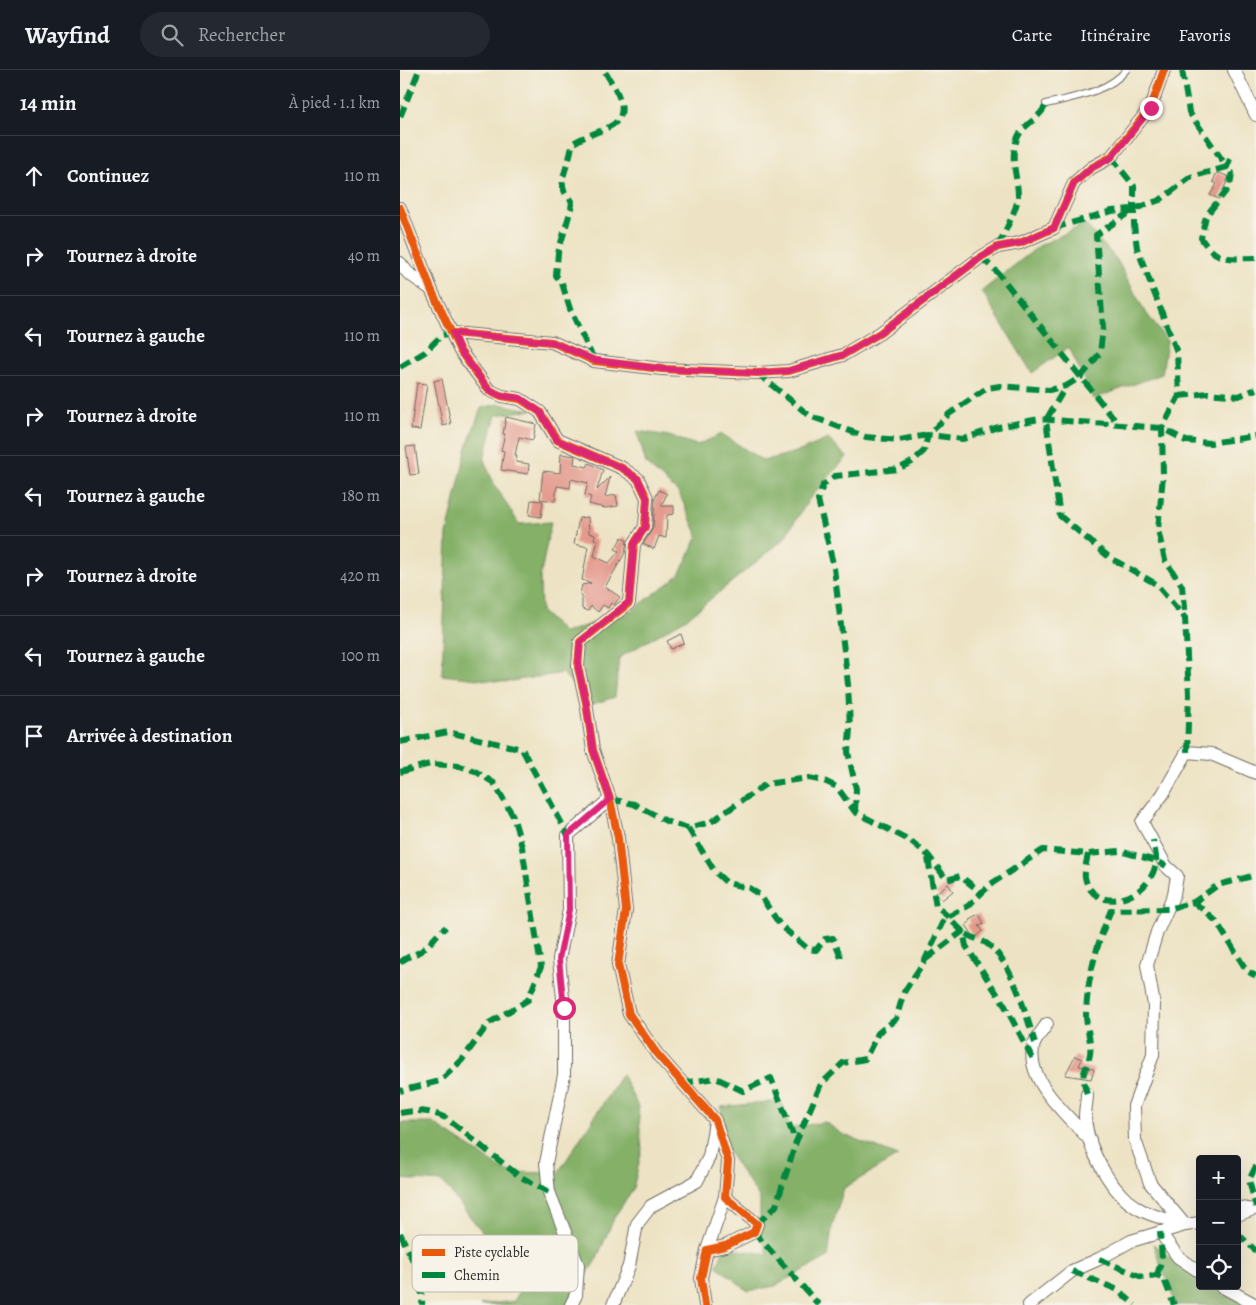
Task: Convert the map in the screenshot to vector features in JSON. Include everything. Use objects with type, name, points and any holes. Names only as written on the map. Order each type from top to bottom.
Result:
[{"type":"street","points":[[453,333],[552,342],[594,360],[662,369],[757,373],[788,371],[843,355],[880,333],[981,257],[998,247],[1020,243],[1054,228],[1074,183],[1091,168],[1111,158],[1151,108],[1164,70]]},
{"type":"street","points":[[1234,70],[1256,115]]},
{"type":"street","points":[[400,208],[431,288],[460,351],[489,390],[502,396],[520,398],[540,412],[557,440],[622,468],[638,479],[647,498],[645,527],[634,544],[629,602],[580,642],[578,667],[586,702],[593,750],[610,799],[618,838],[626,910],[618,966],[628,1014],[657,1054],[715,1120],[728,1161],[725,1197],[707,1250],[701,1278],[705,1305]]},
{"type":"street","points":[[400,263],[408,273],[431,288]]},
{"type":"street","points":[[1184,1225],[1150,1183],[1135,1140],[1134,1106],[1153,1055],[1154,1005],[1147,965],[1157,932],[1168,910],[1177,876],[1166,866],[1142,822],[1163,794],[1187,752],[1212,754],[1256,773]]},
{"type":"street","points":[[566,1235],[549,1192],[546,1163],[564,1076],[564,1008],[559,959],[569,910],[568,835],[610,799]]},
{"type":"street","points":[[1047,1024],[1034,1043],[1032,1059],[1035,1074],[1052,1099],[1090,1140]]},
{"type":"street","points":[[1087,1094],[1086,1117],[1090,1140],[1109,1180],[1123,1198],[1141,1210],[1184,1225]]},
{"type":"street","points":[[613,1305],[628,1266],[637,1224],[651,1206],[697,1180],[708,1157],[715,1120]]},
{"type":"street","points":[[707,1250],[725,1246],[754,1232],[757,1224],[725,1197]]},
{"type":"street","points":[[1241,1214],[1256,1208]]},
{"type":"street","points":[[1029,1305],[1072,1271],[1099,1259],[1130,1241],[1184,1225],[1196,1224]]},
{"type":"street","points":[[1160,1232],[1178,1257],[1196,1269]]},
{"type":"street","points":[[1229,1290],[1256,1304]]},
{"type":"street","points":[[571,1305],[576,1292]]},
{"type":"lane","points":[[1046,104],[1090,93],[1122,75],[1126,70]]},
{"type":"lane","points":[[1241,1205],[1256,1208]]},
{"type":"green space","points":[[1085,224],[1117,260],[1144,310],[1167,341],[1162,374],[1093,399],[1069,347],[1032,373],[982,291],[1039,246]]},
{"type":"green space","points":[[499,404],[531,410],[496,415],[484,460],[494,484],[519,524],[551,522],[540,578],[541,611],[564,633],[633,610],[679,575],[698,536],[679,493],[646,464],[637,431],[669,436],[697,445],[722,434],[763,461],[800,451],[828,439],[847,457],[810,498],[783,540],[690,616],[619,658],[615,697],[590,705],[563,673],[505,682],[442,675],[447,534],[467,447],[481,408]]},
{"type":"green space","points":[[622,1074],[638,1107],[642,1150],[633,1189],[615,1216],[596,1260],[578,1289],[578,1235],[485,1235],[442,1182],[400,1179],[400,1123],[433,1123],[507,1172],[558,1173]]},
{"type":"green space","points":[[781,1101],[790,1128],[825,1122],[842,1134],[898,1156],[844,1188],[832,1227],[828,1257],[775,1286],[748,1291],[717,1266],[724,1248],[768,1254],[760,1233],[760,1199],[726,1149],[721,1107]]},
{"type":"green space","points":[[1153,1244],[1183,1267],[1196,1273],[1196,1290],[1228,1290],[1256,1305],[1176,1305]]},
{"type":"green space","points":[[519,1292],[576,1292],[568,1305],[480,1305],[514,1301]]},
{"type":"building","points":[[1220,173],[1229,177],[1219,199],[1210,195],[1217,184],[1213,182],[1216,174]]},
{"type":"building","points":[[442,379],[451,424],[443,426],[434,381]]},
{"type":"building","points":[[417,383],[427,384],[420,430],[411,429]]},
{"type":"building","points":[[506,417],[536,424],[533,440],[519,437],[515,455],[517,455],[516,462],[529,464],[528,474],[501,470],[504,451],[501,450],[505,434],[503,434]]},
{"type":"building","points":[[415,446],[419,474],[410,475],[406,447]]},
{"type":"building","points":[[561,454],[575,456],[574,464],[587,467],[589,463],[603,470],[597,490],[610,477],[605,497],[616,495],[618,506],[605,508],[589,504],[591,497],[585,495],[588,483],[571,479],[570,488],[557,486],[555,501],[540,499],[543,471],[560,473]]},
{"type":"building","points":[[659,490],[667,494],[661,506],[674,506],[674,514],[667,515],[666,538],[659,536],[654,549],[643,544],[653,528],[655,498]]},
{"type":"building","points":[[531,500],[543,501],[541,517],[529,515]]},
{"type":"building","points":[[588,517],[589,533],[595,535],[594,539],[598,540],[594,556],[609,563],[619,551],[615,549],[622,537],[627,540],[625,553],[605,587],[620,597],[614,605],[611,603],[608,608],[603,605],[598,612],[591,606],[588,611],[582,609],[582,595],[580,595],[582,585],[591,583],[582,580],[588,547],[574,544],[579,518]]},
{"type":"building","points":[[681,634],[684,643],[671,649],[667,641]]},
{"type":"building","points":[[948,884],[953,891],[942,900],[936,893]]},
{"type":"building","points":[[979,914],[984,924],[979,926],[983,931],[975,938],[966,925],[970,922],[969,919]]},
{"type":"building","points":[[1075,1056],[1082,1059],[1079,1066],[1094,1069],[1091,1079],[1065,1075]]},
{"type":"marked path","points":[[400,117],[419,70]]},
{"type":"marked path","points":[[594,360],[570,309],[561,280],[556,276],[558,253],[572,201],[566,195],[563,188],[564,175],[572,144],[616,123],[622,109],[617,93],[604,70]]},
{"type":"marked path","points":[[1182,70],[1189,112],[1227,167],[1230,159]]},
{"type":"marked path","points":[[998,247],[1013,214],[1018,196],[1014,161],[1017,139],[1023,129],[1040,114],[1046,104]]},
{"type":"marked path","points":[[1111,157],[1134,186],[1134,225],[1137,248],[1177,352],[1179,396],[1162,428],[1163,475],[1158,530],[1165,560],[1182,586],[1185,618]]},
{"type":"marked path","points":[[1187,752],[1189,694],[1185,618],[1156,584],[1109,557],[1060,516],[1046,420],[1066,386],[1081,377],[1100,353],[1103,327],[1096,235],[1134,209],[1160,200],[1191,177],[1227,167],[1232,173],[1230,186],[1206,216],[1201,238],[1213,252],[1219,255],[1231,258],[1256,258]]},
{"type":"marked path","points":[[1054,228],[1112,211],[1131,209]]},
{"type":"marked path","points":[[981,257],[998,273],[1119,425]]},
{"type":"marked path","points":[[400,367],[425,352],[442,335],[453,333]]},
{"type":"marked path","points":[[757,373],[810,416],[866,437],[899,440],[928,435],[949,414],[987,388],[1000,386],[1049,390],[1066,386]]},
{"type":"marked path","points":[[1179,396],[1208,393],[1239,396],[1256,389]]},
{"type":"marked path","points":[[855,812],[856,789],[848,752],[850,729],[848,684],[834,568],[818,500],[823,485],[835,476],[898,469],[912,462],[924,451],[928,435],[963,439],[998,427],[1039,419],[1162,428],[1186,441],[1210,443],[1256,436]]},
{"type":"marked path","points":[[400,742],[448,732],[522,749],[568,835]]},
{"type":"marked path","points":[[400,772],[430,764],[460,766],[475,771],[494,783],[513,816],[522,847],[541,967],[528,1000],[489,1023],[462,1060],[440,1081],[400,1091]]},
{"type":"marked path","points":[[610,799],[634,804],[668,822],[688,828],[711,822],[766,784],[809,778],[824,781],[837,787],[855,812],[911,841],[928,855],[947,880],[960,876],[982,893]]},
{"type":"marked path","points":[[688,828],[715,872],[727,883],[749,888],[760,895],[780,925],[808,949],[816,950],[825,939],[833,938],[842,960]]},
{"type":"marked path","points":[[1088,854],[1085,877],[1090,889],[1098,896],[1109,900],[1121,899],[1132,895],[1143,887],[1151,876],[1156,863],[1153,840]]},
{"type":"marked path","points":[[757,1224],[776,1206],[796,1142],[821,1084],[843,1063],[865,1059],[878,1033],[896,1019],[904,992],[925,960],[944,919],[968,906],[991,884],[1043,850],[1088,854],[1119,851],[1157,861],[1166,866]]},
{"type":"marked path","points":[[928,858],[936,907],[967,935],[986,943],[995,951],[1011,975],[1035,1043]]},
{"type":"marked path","points":[[1087,1094],[1083,1076],[1090,1054],[1086,1015],[1088,988],[1097,948],[1111,910],[1168,909],[1194,902],[1218,885],[1256,875]]},
{"type":"marked path","points":[[1194,902],[1216,921],[1247,971],[1256,976]]},
{"type":"marked path","points":[[400,963],[422,950],[446,927]]},
{"type":"marked path","points":[[926,959],[963,931],[966,946],[1005,1006],[1033,1059]]},
{"type":"marked path","points":[[682,1083],[716,1078],[743,1091],[771,1078],[796,1142]]},
{"type":"marked path","points":[[400,1113],[424,1111],[446,1118],[519,1176],[549,1192]]},
{"type":"marked path","points":[[1256,1166],[1249,1180],[1256,1207]]},
{"type":"marked path","points":[[754,1232],[819,1305]]},
{"type":"marked path","points":[[1157,1275],[1162,1259],[1160,1232]]},
{"type":"marked path","points":[[400,1233],[412,1259]]},
{"type":"marked path","points":[[1241,1237],[1256,1251]]},
{"type":"marked path","points":[[1099,1259],[1142,1277],[1157,1275],[1164,1279],[1174,1305]]},
{"type":"marked path","points":[[1072,1271],[1118,1290],[1135,1305]]},
{"type":"marked path","points":[[422,1292],[422,1305]]},
{"type":"cycle path","points":[[453,333],[552,342],[594,361],[662,369],[757,373],[789,371],[843,355],[880,333],[981,257],[998,247],[1020,243],[1054,228],[1074,183],[1091,168],[1111,157],[1151,107],[1164,70]]},
{"type":"cycle path","points":[[400,208],[431,289],[460,351],[489,390],[502,396],[520,399],[540,412],[557,440],[622,468],[638,479],[647,498],[645,527],[634,544],[629,603],[580,642],[578,667],[586,702],[593,750],[610,799],[618,838],[626,910],[618,965],[629,1014],[657,1054],[715,1120],[728,1161],[725,1197],[757,1224],[754,1232],[725,1246],[707,1250],[701,1278],[705,1305]]},
{"type":"route","points":[[564,1008],[559,959],[569,910],[568,835],[610,799],[593,750],[586,702],[578,667],[580,642],[629,602],[634,544],[645,527],[647,498],[638,479],[622,468],[557,440],[540,412],[520,398],[502,396],[489,390],[460,351],[453,333],[552,342],[594,360],[662,369],[757,373],[788,371],[843,355],[880,333],[981,257],[998,247],[1020,243],[1054,228],[1074,183],[1091,168],[1111,158],[1138,127],[1151,108]]}]
